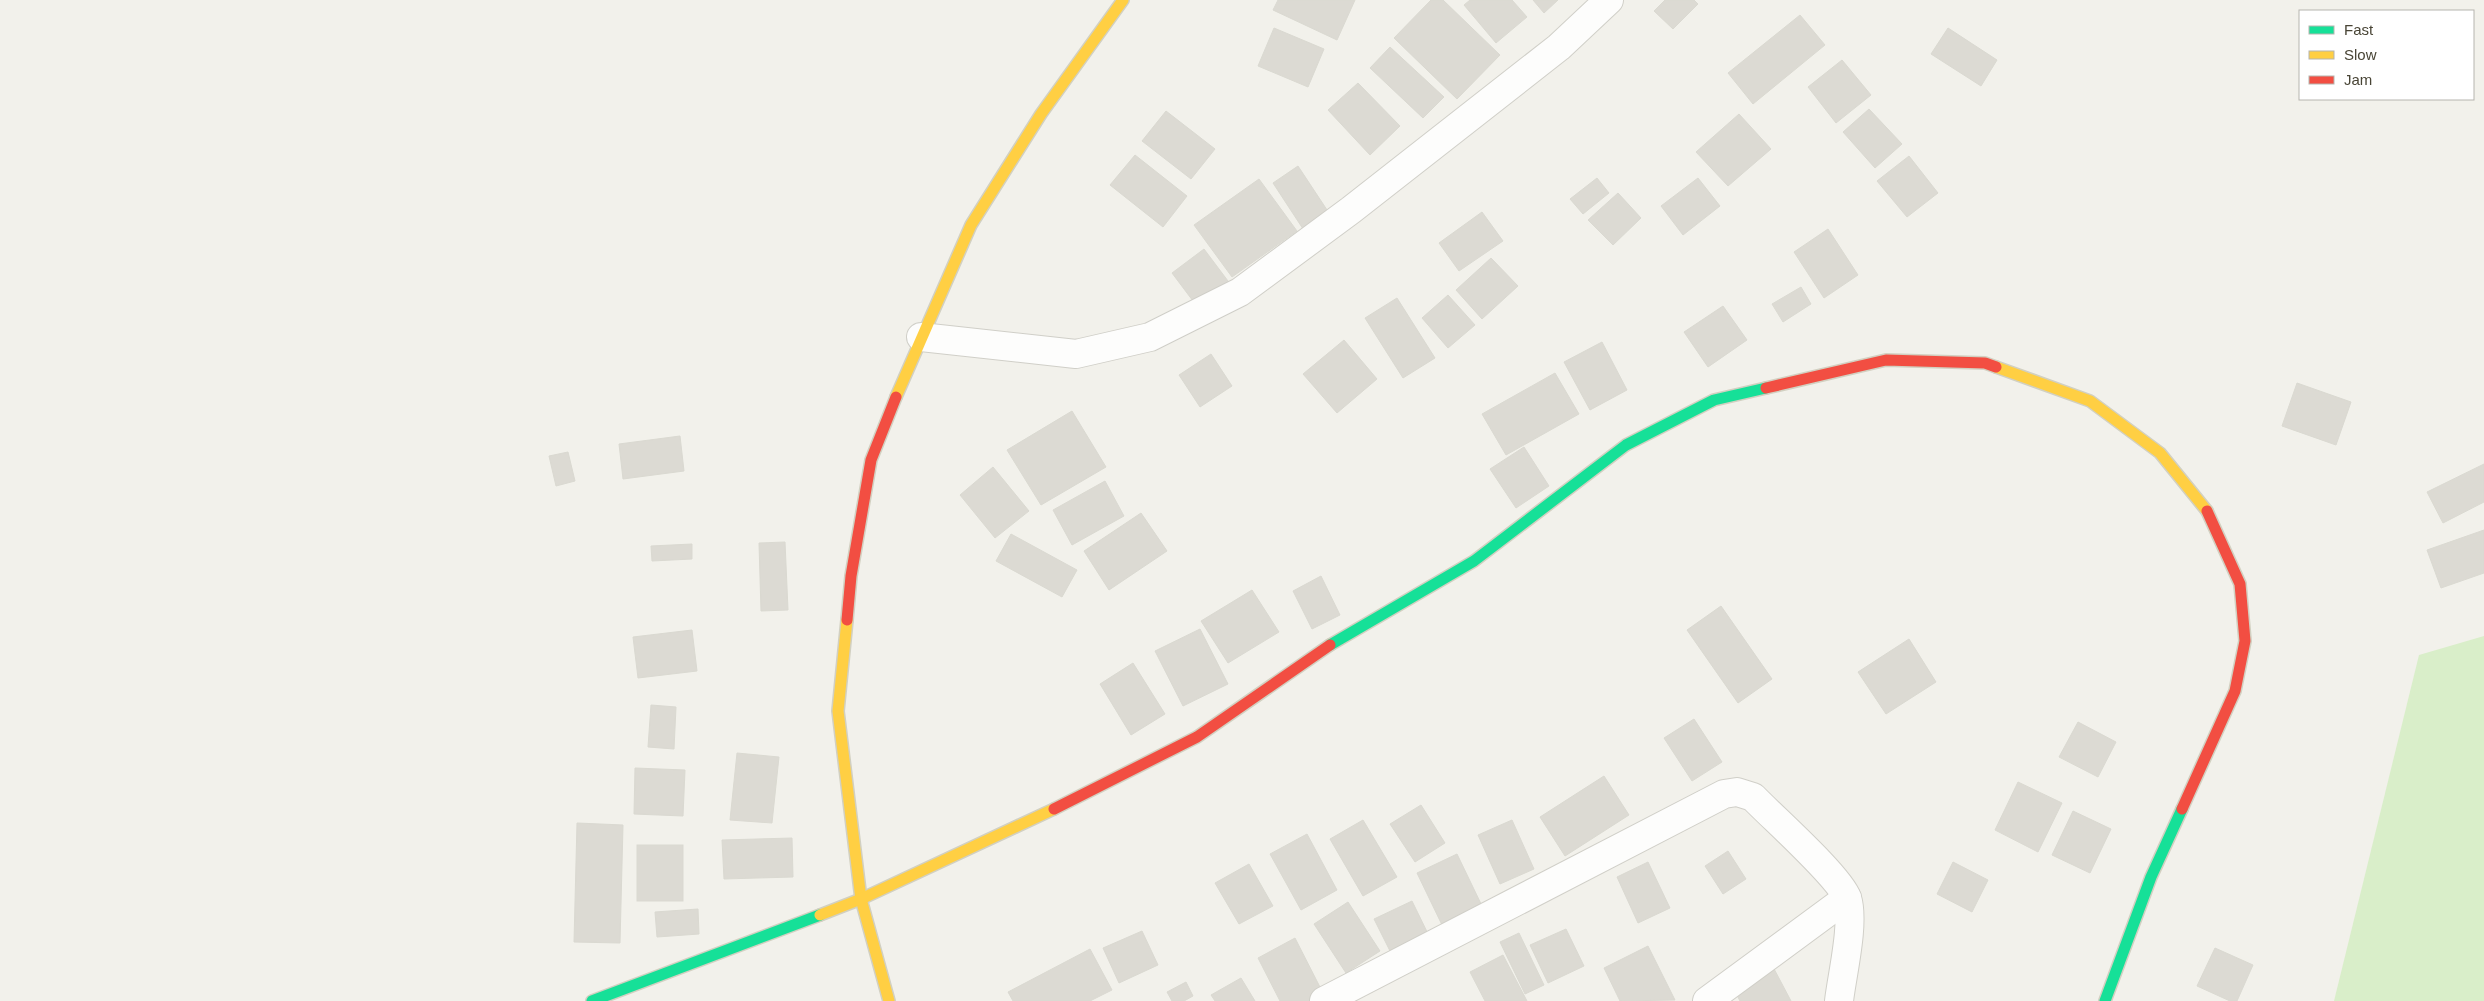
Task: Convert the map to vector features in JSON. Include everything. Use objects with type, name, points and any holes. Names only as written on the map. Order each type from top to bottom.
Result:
[{"type":"street","points":[[889,1001],[861,899],[838,711],[851,576],[871,460],[921,336],[971,226],[1041,114],[1123,0]]},
{"type":"street","points":[[921,336],[1076,354],[1150,336],[1240,292],[1351,210],[1559,47],[1609,0]]},
{"type":"street","points":[[592,1001],[861,899],[1068,802],[1197,737],[1327,647],[1474,561],[1626,445],[1714,400],[1886,360],[1985,363],[2090,401],[2160,453],[2210,515],[2240,584],[2245,642],[2235,691],[2151,877],[2105,1001]]},
{"type":"street","points":[[1324,1001],[1724,794],[1737,792],[1753,796],[1829,874],[1847,898],[1849,927],[1839,1001]]},
{"type":"street","points":[[1707,1001],[1847,898]]},
{"type":"green space","points":[[2484,636],[2484,1001],[2334,1001],[2419,655]]},
{"type":"building","points":[[1278,0],[1355,0],[1337,40],[1273,10]]},
{"type":"building","points":[[1431,0],[1443,0],[1500,55],[1457,99],[1394,38]]},
{"type":"building","points":[[1470,0],[1512,0],[1527,17],[1496,43],[1464,5]]},
{"type":"building","points":[[1533,0],[1558,0],[1544,13]]},
{"type":"building","points":[[1665,0],[1694,0],[1698,4],[1673,29],[1654,11]]},
{"type":"building","points":[[1800,15],[1825,45],[1753,104],[1728,73]]},
{"type":"building","points":[[1274,28],[1324,49],[1308,87],[1258,66]]},
{"type":"building","points":[[1948,28],[1997,60],[1981,86],[1931,54]]},
{"type":"building","points":[[1390,47],[1444,97],[1423,118],[1370,68]]},
{"type":"building","points":[[1842,60],[1871,95],[1836,123],[1808,87]]},
{"type":"building","points":[[1358,83],[1400,126],[1370,155],[1328,110]]},
{"type":"building","points":[[1869,109],[1902,144],[1875,168],[1843,132]]},
{"type":"building","points":[[1166,111],[1215,149],[1191,179],[1142,141]]},
{"type":"building","points":[[1739,114],[1771,149],[1728,186],[1696,152]]},
{"type":"building","points":[[1135,155],[1187,196],[1163,227],[1110,185]]},
{"type":"building","points":[[1909,156],[1938,193],[1907,217],[1877,181]]},
{"type":"building","points":[[1298,166],[1333,219],[1307,235],[1273,183]]},
{"type":"building","points":[[1597,178],[1609,193],[1583,214],[1570,199]]},
{"type":"building","points":[[1698,178],[1720,206],[1683,235],[1661,206]]},
{"type":"building","points":[[1259,179],[1297,231],[1232,277],[1194,225]]},
{"type":"building","points":[[1618,193],[1641,218],[1613,245],[1588,220]]},
{"type":"building","points":[[1482,212],[1503,241],[1459,271],[1439,243]]},
{"type":"building","points":[[1828,229],[1858,275],[1824,298],[1794,252]]},
{"type":"building","points":[[1204,249],[1231,285],[1199,309],[1172,273]]},
{"type":"building","points":[[1491,258],[1518,286],[1482,319],[1456,290]]},
{"type":"building","points":[[1801,287],[1811,304],[1783,322],[1772,304]]},
{"type":"building","points":[[1448,295],[1475,325],[1448,348],[1422,318]]},
{"type":"building","points":[[1397,298],[1435,358],[1403,378],[1365,318]]},
{"type":"building","points":[[1723,306],[1747,340],[1708,367],[1684,332]]},
{"type":"building","points":[[1344,340],[1377,379],[1337,413],[1303,374]]},
{"type":"building","points":[[1602,342],[1627,390],[1590,410],[1564,362]]},
{"type":"building","points":[[1211,354],[1232,386],[1200,407],[1179,375]]},
{"type":"building","points":[[1555,373],[1579,414],[1506,455],[1482,414]]},
{"type":"building","points":[[2297,383],[2351,402],[2336,445],[2282,426]]},
{"type":"building","points":[[1072,411],[1106,467],[1041,505],[1007,450]]},
{"type":"building","points":[[680,436],[684,471],[623,479],[619,444]]},
{"type":"building","points":[[1524,447],[1549,486],[1516,508],[1490,469]]},
{"type":"building","points":[[568,452],[575,481],[556,486],[549,456]]},
{"type":"building","points":[[2484,464],[2484,502],[2443,523],[2427,492]]},
{"type":"building","points":[[993,467],[1029,511],[995,538],[960,495]]},
{"type":"building","points":[[1105,481],[1124,516],[1072,545],[1053,510]]},
{"type":"building","points":[[1141,513],[1167,551],[1109,590],[1084,551]]},
{"type":"building","points":[[2484,530],[2484,573],[2441,588],[2427,550]]},
{"type":"building","points":[[1011,534],[1077,570],[1062,597],[996,561]]},
{"type":"building","points":[[785,542],[788,610],[761,611],[759,543]]},
{"type":"building","points":[[692,544],[692,559],[652,561],[651,546]]},
{"type":"building","points":[[1321,576],[1340,615],[1312,629],[1293,591]]},
{"type":"building","points":[[1252,590],[1279,632],[1228,663],[1201,621]]},
{"type":"building","points":[[1721,606],[1772,679],[1738,703],[1687,630]]},
{"type":"building","points":[[1200,629],[1228,684],[1183,706],[1155,651]]},
{"type":"building","points":[[692,630],[697,671],[638,678],[633,637]]},
{"type":"building","points":[[1909,639],[1936,682],[1886,714],[1858,672]]},
{"type":"building","points":[[1133,663],[1165,714],[1131,735],[1100,684]]},
{"type":"building","points":[[651,705],[676,707],[674,749],[648,747]]},
{"type":"building","points":[[1694,719],[1722,762],[1692,781],[1664,738]]},
{"type":"building","points":[[2078,722],[2116,742],[2098,777],[2059,757]]},
{"type":"building","points":[[737,753],[779,757],[772,823],[730,820]]},
{"type":"building","points":[[635,768],[685,770],[683,816],[634,814]]},
{"type":"building","points":[[1604,776],[1629,815],[1565,856],[1540,817]]},
{"type":"building","points":[[2018,782],[2062,803],[2038,852],[1995,830]]},
{"type":"building","points":[[1421,805],[1445,843],[1415,862],[1390,824]]},
{"type":"building","points":[[2073,811],[2111,829],[2090,873],[2052,855]]},
{"type":"building","points":[[1363,820],[1397,877],[1363,896],[1330,839]]},
{"type":"building","points":[[1512,820],[1534,869],[1500,884],[1478,835]]},
{"type":"building","points":[[577,823],[623,825],[620,943],[574,942]]},
{"type":"building","points":[[1307,834],[1337,890],[1301,910],[1270,854]]},
{"type":"building","points":[[792,838],[793,877],[724,879],[722,840]]},
{"type":"building","points":[[637,845],[683,845],[683,901],[637,901]]},
{"type":"building","points":[[1728,851],[1746,879],[1723,894],[1705,866]]},
{"type":"building","points":[[1457,854],[1483,908],[1443,927],[1417,873]]},
{"type":"building","points":[[1648,862],[1670,908],[1638,923],[1617,877]]},
{"type":"building","points":[[1953,862],[1988,880],[1972,912],[1937,894]]},
{"type":"building","points":[[1249,864],[1273,906],[1239,924],[1215,883]]},
{"type":"building","points":[[1412,901],[1432,942],[1395,961],[1374,919]]},
{"type":"building","points":[[1348,902],[1380,951],[1346,973],[1314,924]]},
{"type":"building","points":[[698,909],[699,934],[657,937],[655,912]]},
{"type":"building","points":[[1566,929],[1584,966],[1548,983],[1530,945]]},
{"type":"building","points":[[1142,931],[1158,965],[1119,983],[1103,948]]},
{"type":"building","points":[[1519,933],[1544,985],[1525,994],[1500,942]]},
{"type":"building","points":[[1295,938],[1324,995],[1312,1001],[1280,1001],[1258,958]]},
{"type":"building","points":[[1648,946],[1675,1000],[1620,1001],[1604,968]]},
{"type":"building","points":[[2215,948],[2253,965],[2237,1001],[2230,1001],[2197,986]]},
{"type":"building","points":[[1090,949],[1112,990],[1090,1001],[1013,1001],[1008,992]]},
{"type":"building","points":[[1503,955],[1527,1001],[1485,1001],[1470,972]]},
{"type":"building","points":[[1772,965],[1791,1001],[1740,1001],[1732,986]]},
{"type":"building","points":[[1241,978],[1255,1001],[1215,1001],[1211,995]]},
{"type":"building","points":[[1186,982],[1193,996],[1184,1001],[1172,1001],[1167,992]]},
{"type":"traffic: fast","points":[[1330,645],[1474,561],[1626,445],[1714,400],[1766,388]]},
{"type":"traffic: fast","points":[[2105,1001],[2151,877],[2182,809]]},
{"type":"traffic: fast","points":[[592,1001],[820,915]]},
{"type":"traffic: slow","points":[[896,397],[971,225],[1041,114],[1123,0]]},
{"type":"traffic: slow","points":[[1996,367],[2090,401],[2160,453],[2207,511]]},
{"type":"traffic: slow","points":[[847,620],[838,711],[861,899],[889,1001]]},
{"type":"traffic: slow","points":[[820,915],[861,899],[1054,809]]},
{"type":"traffic: jam","points":[[1766,388],[1886,360],[1985,363],[1996,367]]},
{"type":"traffic: jam","points":[[847,620],[851,576],[871,460],[896,397]]},
{"type":"traffic: jam","points":[[2182,809],[2235,691],[2245,641],[2240,584],[2207,511]]},
{"type":"traffic: jam","points":[[1054,809],[1197,737],[1330,645]]}]
